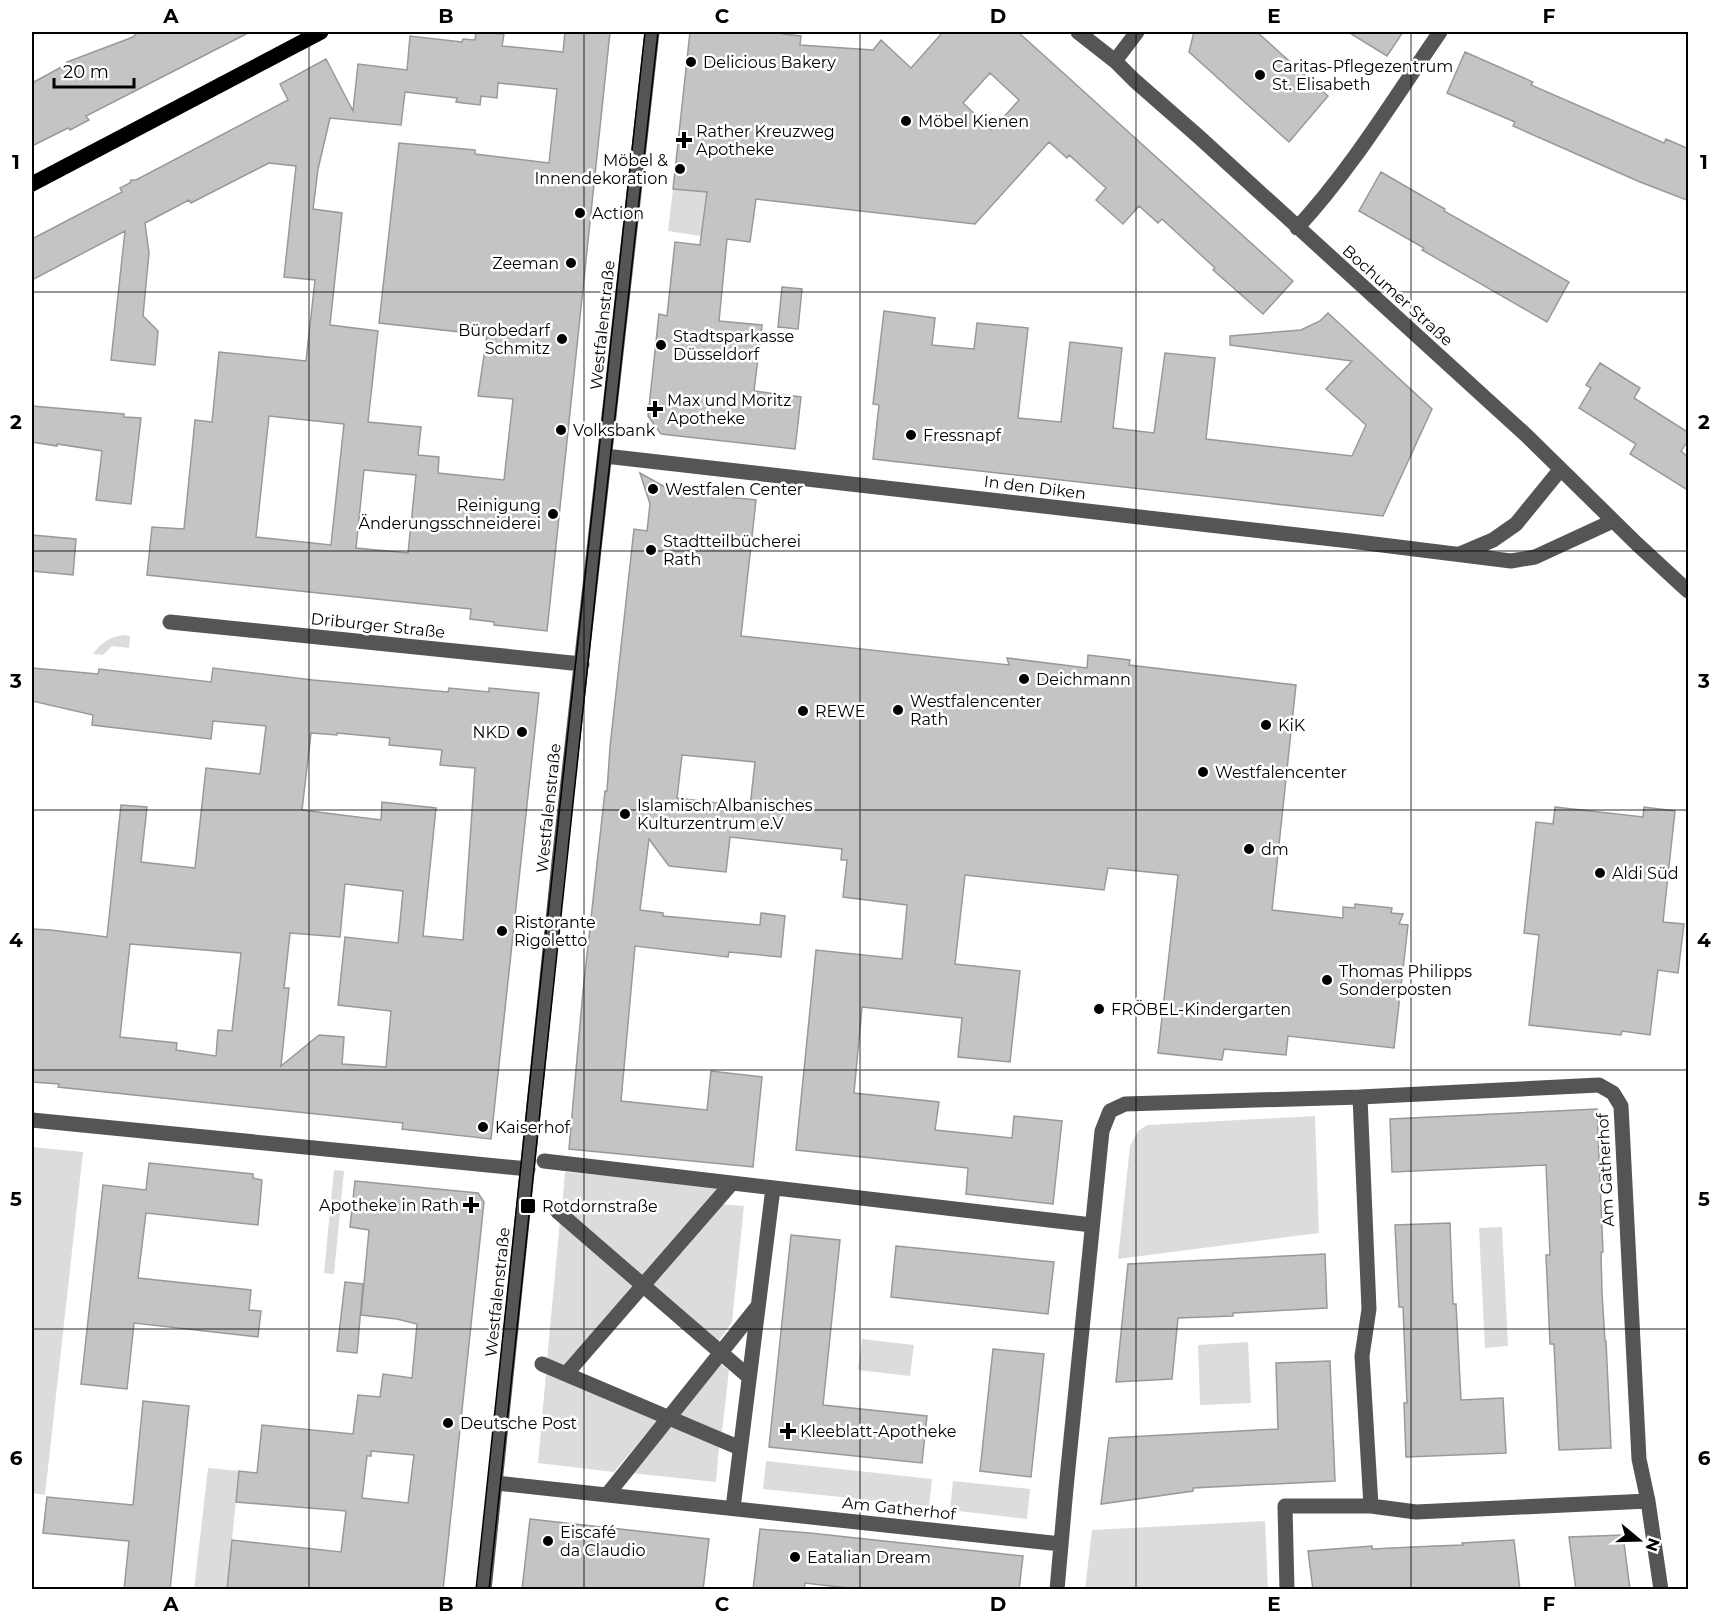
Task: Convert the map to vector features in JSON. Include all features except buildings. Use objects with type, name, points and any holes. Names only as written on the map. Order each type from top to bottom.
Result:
[{"type":"main road","points":[[32,184],[321,32]]},
{"type":"street","name":"Westfalenstraße","points":[[484,1590],[559,862],[652,32]]},
{"type":"street","name":"Bochumer Straße","points":[[1078,32],[1115,61],[1527,436],[1613,521],[1689,591]]},
{"type":"street","points":[[1115,61],[1137,32]]},
{"type":"street","points":[[1297,228],[1353,157],[1440,32]]},
{"type":"street","name":"In den Diken","points":[[605,456],[1510,561],[1535,557],[1613,521]]},
{"type":"street","points":[[1460,554],[1492,540],[1516,524],[1560,470]]},
{"type":"street","name":"Driburger Straße","points":[[170,622],[582,664]]},
{"type":"street","name":"Am Gatherhof","points":[[1057,1590],[1102,1131],[1110,1111],[1125,1104],[1360,1097],[1599,1085],[1613,1093],[1621,1106],[1639,1459],[1648,1501],[1661,1590]]},
{"type":"street","points":[[1360,1097],[1369,1309],[1362,1356],[1371,1506]]},
{"type":"street","points":[[32,1120],[528,1169]]},
{"type":"street","points":[[544,1161],[1092,1225]]},
{"type":"street","points":[[566,1374],[732,1183]]},
{"type":"street","points":[[733,1508],[773,1188]]},
{"type":"street","points":[[557,1211],[749,1377]]},
{"type":"street","points":[[607,1495],[758,1306]]},
{"type":"street","points":[[542,1364],[740,1448]]},
{"type":"street","name":"Am Gatherhof","points":[[496,1483],[1061,1544]]},
{"type":"street","points":[[1287,1590],[1285,1506],[1371,1506],[1416,1512],[1648,1501]]},
{"type":"shaded area","points":[[673,189],[707,192],[701,236],[668,231]]},
{"type":"shaded area","points":[[123,635],[130,636],[129,648],[112,646],[103,655],[93,654],[106,641]]},
{"type":"shaded area","points":[[1315,1116],[1319,1233],[1118,1259],[1130,1146],[1138,1131],[1147,1125]]},
{"type":"shaded area","points":[[32,1147],[83,1152],[45,1495],[32,1493]]},
{"type":"shaded area","points":[[334,1170],[344,1171],[334,1274],[324,1273]]},
{"type":"shaded area","points":[[565,1172],[723,1186],[643,1277],[562,1208]]},
{"type":"shaded area","points":[[719,1204],[744,1206],[732,1322],[718,1342],[650,1283]]},
{"type":"shaded area","points":[[560,1221],[634,1287],[565,1367],[547,1360]]},
{"type":"shaded area","points":[[1502,1227],[1508,1346],[1485,1348],[1479,1228]]},
{"type":"shaded area","points":[[862,1339],[914,1345],[910,1376],[858,1370]]},
{"type":"shaded area","points":[[1248,1342],[1251,1403],[1200,1405],[1198,1345]]},
{"type":"shaded area","points":[[718,1362],[729,1370],[722,1432],[677,1414]]},
{"type":"shaded area","points":[[546,1373],[658,1419],[614,1472],[538,1463]]},
{"type":"shaded area","points":[[669,1424],[719,1447],[716,1482],[631,1473]]},
{"type":"shaded area","points":[[766,1461],[932,1479],[929,1506],[763,1489]]},
{"type":"shaded area","points":[[208,1468],[239,1471],[227,1589],[194,1590]]},
{"type":"shaded area","points":[[953,1481],[1030,1489],[1027,1519],[950,1510]]},
{"type":"shaded area","points":[[1265,1521],[1268,1589],[1085,1589],[1092,1530]]},
{"type":"tram line","points":[[476,1590],[645,32]]},
{"type":"tram line","points":[[489,1590],[658,32]]},
{"type":"place","name":"Delicious Bakery","points":[[691,62]]},
{"type":"place","name":"Caritas-Pflegezentrum St. Elisabeth","points":[[1260,75]]},
{"type":"place","name":"Möbel Kienen","points":[[906,121]]},
{"type":"place","name":"Rather Kreuzweg Apotheke","points":[[684,140]]},
{"type":"place","name":"Möbel & Innendekoration","points":[[680,169]]},
{"type":"place","name":"Action","points":[[580,213]]},
{"type":"place","name":"Zeeman","points":[[571,263]]},
{"type":"place","name":"Bürobedarf Schmitz","points":[[562,339]]},
{"type":"place","name":"Stadtsparkasse Düsseldorf","points":[[661,345]]},
{"type":"place","name":"Max und Moritz Apotheke","points":[[655,409]]},
{"type":"place","name":"Volksbank","points":[[561,430]]},
{"type":"place","name":"Fressnapf","points":[[911,435]]},
{"type":"place","name":"Westfalen Center","points":[[653,489]]},
{"type":"place","name":"Reinigung Änderungsschneiderei","points":[[553,514]]},
{"type":"place","name":"Stadtteilbücherei Rath","points":[[651,550]]},
{"type":"place","name":"Deichmann","points":[[1024,679]]},
{"type":"place","name":"Westfalencenter Rath","points":[[898,710]]},
{"type":"place","name":"REWE","points":[[803,711]]},
{"type":"place","name":"KiK","points":[[1266,725]]},
{"type":"place","name":"NKD","points":[[522,732]]},
{"type":"place","name":"Westfalencenter","points":[[1203,772]]},
{"type":"place","name":"Islamisch Albanisches Kulturzentrum e.V","points":[[625,814]]},
{"type":"place","name":"dm","points":[[1249,849]]},
{"type":"place","name":"Aldi Süd","points":[[1600,873]]},
{"type":"place","name":"Ristorante Rigoletto","points":[[502,931]]},
{"type":"place","name":"Thomas Philipps Sonderposten","points":[[1327,980]]},
{"type":"place","name":"FRÖBEL-Kindergarten","points":[[1099,1009]]},
{"type":"place","name":"Kaiserhof","points":[[483,1127]]},
{"type":"place","name":"Apotheke in Rath","points":[[471,1205]]},
{"type":"place","name":"Rotdornstraße","points":[[528,1206]]},
{"type":"place","name":"Deutsche Post","points":[[448,1423]]},
{"type":"place","name":"Kleeblatt-Apotheke","points":[[788,1431]]},
{"type":"place","name":"Eiscafé da Claudio","points":[[548,1541]]},
{"type":"place","name":"Eatalian Dream","points":[[795,1557]]}]
